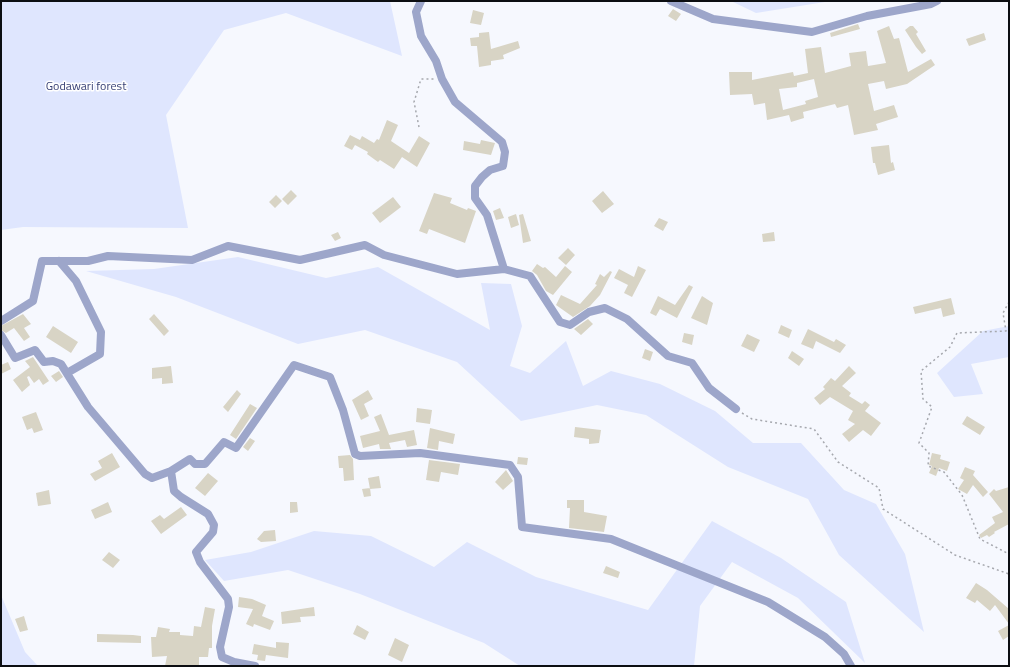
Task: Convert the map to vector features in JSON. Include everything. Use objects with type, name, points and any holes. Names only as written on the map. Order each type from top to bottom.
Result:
[{"type":"street","points":[[421,1],[416,12],[422,36],[436,61],[442,79],[454,102],[502,142],[505,152],[503,166],[490,170],[482,177],[475,186],[475,198],[487,215],[504,269]]},
{"type":"street","points":[[671,1],[713,19],[812,32],[867,16],[931,4],[937,1]]},
{"type":"street","points":[[1,321],[33,301],[42,261],[88,261],[108,256],[192,260],[228,246],[300,260],[365,244],[384,255],[457,274],[504,269],[530,276],[560,322],[570,324],[588,312],[605,308],[628,319],[668,356],[692,363],[710,388],[736,409]]},
{"type":"street","points":[[59,261],[76,281],[101,332],[100,354],[67,373]]},
{"type":"street","points":[[1,335],[15,358],[35,350],[44,362],[53,361],[61,364],[88,407],[144,474],[152,478],[171,471],[190,459],[195,464],[205,464],[224,442],[236,448],[294,365],[330,377],[343,410],[355,454],[360,456],[420,453],[510,465],[518,477],[522,527],[611,539],[768,602],[825,637],[844,654],[851,666]]},
{"type":"street","points":[[171,471],[174,491],[181,498],[208,514],[214,525],[213,532],[196,552],[200,562],[228,599],[229,607],[220,647],[222,657],[234,662],[255,666]]},
{"type":"path","points":[[418,127],[414,102],[420,79],[442,79]]},
{"type":"path","points":[[1009,302],[1003,313],[1006,331],[957,333],[950,347],[921,371],[923,399],[932,407],[919,443],[929,453],[928,466],[944,472],[962,495],[980,539],[1009,554]]},
{"type":"path","points":[[736,409],[752,420],[814,429],[838,462],[879,488],[883,509],[955,555],[1009,574]]},
{"type":"green space","name":"Godawari forest","points":[[1,1],[390,1],[402,56],[286,13],[224,30],[166,115],[188,228],[23,227],[1,230]]},
{"type":"green space","points":[[731,1],[831,1],[756,13]]},
{"type":"green space","points":[[238,257],[326,278],[378,267],[490,330],[481,283],[511,284],[522,326],[510,366],[530,373],[566,341],[583,386],[611,371],[660,384],[715,411],[753,443],[801,443],[844,490],[876,504],[905,554],[924,632],[839,555],[808,499],[728,467],[646,415],[597,405],[521,421],[457,362],[365,330],[298,344],[176,297],[86,271],[154,269]]},
{"type":"green space","points":[[1009,326],[1009,357],[971,364],[983,394],[954,397],[937,373],[983,331]]},
{"type":"green space","points":[[712,521],[781,558],[846,602],[865,663],[798,598],[732,562],[700,606],[694,666],[520,666],[484,643],[360,594],[288,570],[224,581],[205,560],[251,552],[314,531],[371,536],[434,567],[467,542],[536,577],[648,610]]},
{"type":"green space","points":[[1,595],[25,652],[38,666],[1,666]]},
{"type":"building","points":[[673,9],[681,14],[676,21],[668,16]]},
{"type":"building","points":[[473,10],[484,13],[481,25],[470,23]]},
{"type":"building","points":[[858,24],[860,29],[831,37],[830,33]]},
{"type":"building","points":[[889,26],[894,39],[899,38],[908,72],[931,59],[935,65],[907,84],[886,89],[884,81],[868,84],[874,111],[894,105],[898,117],[876,124],[878,130],[854,135],[848,105],[837,108],[835,104],[803,112],[804,118],[791,122],[789,115],[767,120],[765,103],[754,105],[752,94],[730,95],[729,72],[752,72],[752,80],[793,72],[794,76],[808,73],[805,49],[821,47],[825,73],[851,66],[849,53],[866,51],[868,66],[886,63],[877,31]],"holes":[[[814,79],[818,97],[805,101],[806,104],[783,110],[779,89],[797,87],[797,83]]]},
{"type":"building","points":[[910,26],[913,26],[918,32],[916,34],[926,51],[922,54],[905,30]]},
{"type":"building","points":[[489,32],[491,49],[518,41],[520,48],[503,55],[504,59],[491,61],[491,65],[479,67],[477,46],[471,46],[470,38],[479,37],[479,33]]},
{"type":"building","points":[[984,33],[986,40],[969,46],[966,39]]},
{"type":"building","points":[[387,120],[398,125],[391,141],[409,153],[419,136],[430,143],[417,167],[402,157],[394,169],[380,160],[378,162],[367,154],[368,152],[355,145],[352,150],[344,146],[350,135],[360,140],[362,136],[374,143],[377,139],[379,140]]},
{"type":"building","points":[[481,140],[495,143],[491,155],[463,150],[464,141],[480,144]]},
{"type":"building","points":[[889,145],[891,163],[893,162],[895,170],[878,175],[875,163],[873,163],[871,147]]},
{"type":"building","points":[[291,190],[297,196],[288,205],[282,199]]},
{"type":"building","points":[[603,191],[614,204],[602,213],[592,201]]},
{"type":"building","points":[[434,193],[452,198],[450,203],[467,210],[468,208],[476,211],[465,243],[429,229],[427,234],[419,231]]},
{"type":"building","points":[[276,195],[282,201],[275,208],[269,202]]},
{"type":"building","points":[[393,197],[401,207],[380,223],[372,213]]},
{"type":"building","points":[[500,208],[504,218],[496,220],[493,211]]},
{"type":"building","points":[[516,214],[519,225],[511,228],[508,217]]},
{"type":"building","points":[[523,214],[531,241],[523,243],[519,215]]},
{"type":"building","points":[[659,218],[668,222],[663,231],[654,226]]},
{"type":"building","points":[[338,232],[341,238],[335,241],[331,235]]},
{"type":"building","points":[[774,232],[775,241],[763,242],[762,234]]},
{"type":"building","points":[[568,248],[575,255],[566,265],[558,258]]},
{"type":"building","points":[[537,264],[543,268],[545,267],[556,277],[565,266],[572,272],[553,295],[546,291],[537,275],[532,271]]},
{"type":"building","points":[[638,266],[646,270],[632,297],[624,293],[628,285],[614,278],[619,269],[634,277]]},
{"type":"building","points":[[610,271],[612,272],[600,295],[590,306],[573,317],[556,305],[561,295],[580,304],[597,285],[595,284],[600,274],[604,277]]},
{"type":"building","points":[[689,285],[693,287],[677,318],[660,309],[656,316],[650,313],[658,296],[675,305]]},
{"type":"building","points":[[702,296],[713,303],[707,325],[691,318]]},
{"type":"building","points":[[951,298],[955,314],[943,317],[941,308],[915,314],[913,307]]},
{"type":"building","points":[[23,314],[31,324],[24,328],[30,337],[24,341],[14,328],[6,333],[1,330],[1,326]]},
{"type":"building","points":[[154,314],[169,331],[164,336],[149,319]]},
{"type":"building","points":[[588,319],[593,324],[581,335],[574,329]]},
{"type":"building","points":[[781,325],[792,330],[789,338],[778,333]]},
{"type":"building","points":[[53,326],[78,342],[71,353],[46,337]]},
{"type":"building","points":[[808,329],[834,342],[836,339],[846,345],[840,353],[816,341],[813,349],[801,344]]},
{"type":"building","points":[[684,333],[694,335],[692,345],[682,342]]},
{"type":"building","points":[[747,334],[760,340],[754,352],[741,346]]},
{"type":"building","points":[[645,349],[653,352],[650,361],[642,358]]},
{"type":"building","points":[[792,351],[804,359],[799,366],[788,358]]},
{"type":"building","points":[[33,357],[49,381],[43,385],[39,379],[34,383],[29,376],[27,377],[30,385],[22,392],[13,380],[30,367],[25,361]]},
{"type":"building","points":[[8,362],[11,369],[1,374],[1,365]]},
{"type":"building","points":[[171,366],[173,383],[162,384],[162,378],[152,379],[152,368]]},
{"type":"building","points":[[849,366],[856,373],[842,386],[851,393],[849,396],[862,404],[865,401],[870,405],[865,411],[881,423],[871,436],[863,430],[849,442],[842,434],[855,424],[848,420],[853,411],[830,397],[820,405],[814,398],[825,389],[823,387],[831,378],[835,381]]},
{"type":"building","points":[[59,371],[63,377],[56,382],[51,376]]},
{"type":"building","points":[[237,390],[241,394],[228,412],[223,407]]},
{"type":"building","points":[[368,390],[373,399],[364,404],[369,416],[361,420],[352,400]]},
{"type":"building","points":[[250,404],[257,408],[236,439],[230,435]]},
{"type":"building","points":[[417,408],[432,410],[430,424],[416,422]]},
{"type":"building","points":[[36,412],[43,430],[34,433],[32,428],[27,430],[22,417]]},
{"type":"building","points":[[381,414],[389,435],[414,430],[417,445],[407,447],[405,440],[389,443],[391,449],[380,449],[379,444],[363,448],[360,436],[380,431],[374,417]]},
{"type":"building","points":[[967,416],[985,427],[980,435],[962,424]]},
{"type":"building","points":[[575,427],[601,430],[599,443],[589,444],[589,439],[574,437]]},
{"type":"building","points":[[430,428],[455,434],[453,444],[439,441],[438,450],[427,448]]},
{"type":"building","points":[[250,438],[255,441],[248,451],[243,447]]},
{"type":"building","points":[[112,453],[120,467],[95,481],[90,474],[102,468],[98,461]]},
{"type":"building","points":[[932,453],[941,455],[940,459],[950,462],[947,471],[939,468],[936,476],[929,473],[932,466],[929,465]]},
{"type":"building","points":[[350,455],[353,459],[354,480],[344,481],[343,468],[339,468],[338,456]]},
{"type":"building","points":[[518,457],[528,458],[527,465],[517,464]]},
{"type":"building","points":[[429,460],[460,464],[458,475],[441,472],[439,482],[426,480]]},
{"type":"building","points":[[965,467],[975,471],[973,475],[988,492],[983,497],[973,485],[967,494],[958,489],[964,480],[960,478]]},
{"type":"building","points":[[506,470],[513,481],[503,490],[495,482]]},
{"type":"building","points":[[208,473],[218,481],[205,496],[195,488]]},
{"type":"building","points":[[379,476],[381,488],[370,489],[368,478]]},
{"type":"building","points":[[1009,487],[1009,524],[994,532],[995,533],[989,537],[987,535],[981,538],[979,535],[995,523],[992,517],[1003,512],[989,494],[994,489],[996,491]]},
{"type":"building","points":[[370,488],[371,496],[364,497],[362,489]]},
{"type":"building","points":[[49,490],[51,504],[38,506],[36,493]]},
{"type":"building","points":[[567,500],[584,500],[584,512],[607,516],[604,532],[569,528],[570,508],[567,508]]},
{"type":"building","points":[[108,502],[112,512],[95,519],[91,510]]},
{"type":"building","points":[[290,502],[297,502],[298,512],[290,513]]},
{"type":"building","points":[[181,507],[187,515],[161,534],[151,521],[160,515],[164,519]]},
{"type":"building","points":[[275,530],[276,541],[261,542],[257,539],[264,531]]},
{"type":"building","points":[[109,552],[120,560],[113,568],[102,560]]},
{"type":"building","points":[[606,566],[620,572],[618,578],[603,573]]},
{"type":"building","points":[[976,583],[987,590],[1009,609],[1009,624],[995,605],[990,611],[977,600],[975,603],[966,598]]},
{"type":"building","points":[[239,597],[252,599],[266,605],[262,616],[274,621],[270,630],[254,624],[253,627],[246,624],[253,609],[238,607]]},
{"type":"building","points":[[205,607],[215,609],[212,626],[212,648],[209,648],[208,657],[199,657],[199,666],[165,666],[167,656],[152,657],[151,637],[156,637],[158,627],[170,629],[169,632],[180,632],[180,635],[193,636],[194,626],[201,627]]},
{"type":"building","points":[[314,607],[315,616],[300,617],[301,622],[282,624],[281,612]]},
{"type":"building","points":[[24,616],[28,630],[20,632],[15,619]]},
{"type":"building","points":[[357,625],[369,632],[365,640],[353,634]]},
{"type":"building","points":[[1009,625],[1009,636],[1003,640],[998,631]]},
{"type":"building","points":[[97,634],[141,636],[141,643],[97,642]]},
{"type":"building","points":[[395,638],[409,645],[402,662],[388,655]]},
{"type":"building","points":[[276,642],[289,643],[288,658],[266,655],[265,661],[257,660],[258,655],[252,654],[254,644],[276,648]]}]
